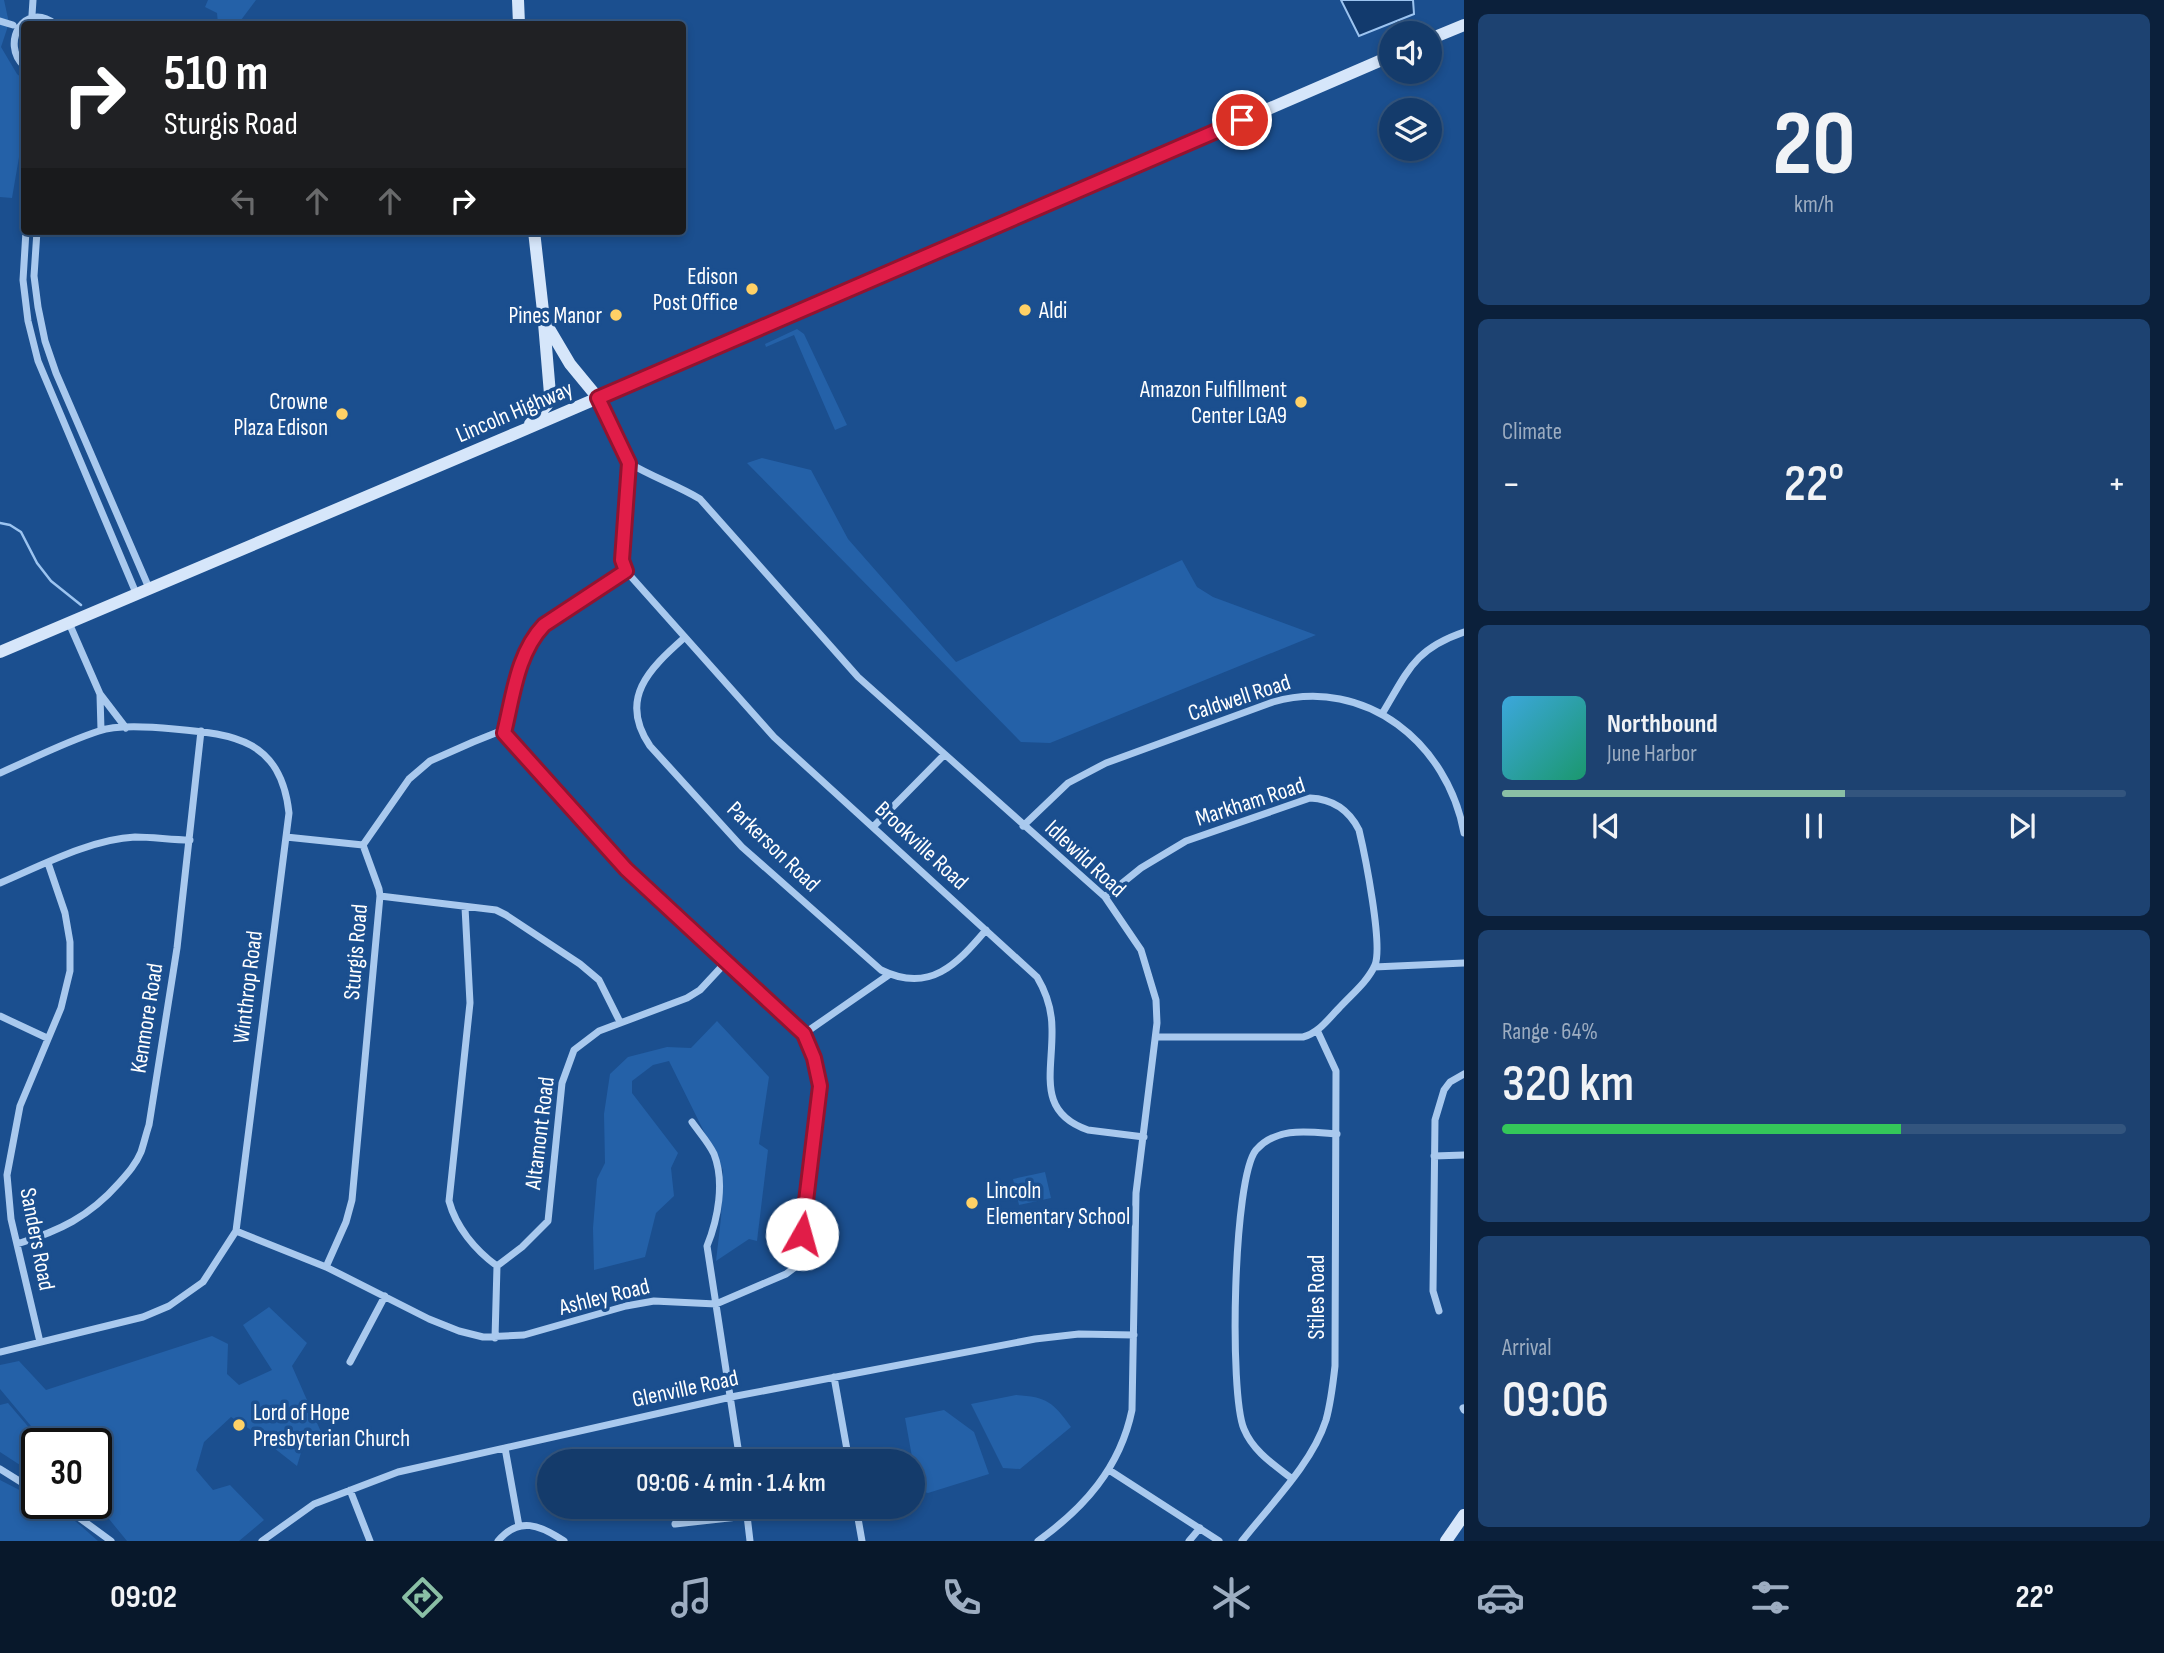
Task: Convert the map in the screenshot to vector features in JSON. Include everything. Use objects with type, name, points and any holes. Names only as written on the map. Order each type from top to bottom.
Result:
[{"type":"main road","points":[[518,0],[519,21]]},
{"type":"main road","points":[[1442,34],[1464,25]]},
{"type":"main road","name":"Lincoln Highway","points":[[0,652],[526,429],[1379,61]]},
{"type":"main road","points":[[526,429],[547,405],[550,394],[534,235]]},
{"type":"main road","points":[[544,320],[570,364],[598,398]]},
{"type":"main road","points":[[1446,1541],[1464,1515]]},
{"type":"street","points":[[32,15],[33,0]]},
{"type":"street","points":[[21,64],[13,58],[8,46],[9,32],[13,25],[24,16],[32,15],[43,16],[50,21]]},
{"type":"street","points":[[0,21],[13,25]]},
{"type":"street","points":[[26,235],[23,280],[28,321],[38,361],[143,590]]},
{"type":"street","points":[[37,235],[34,276],[44,341],[143,590]]},
{"type":"street","points":[[286,837],[363,845],[409,779],[430,761],[498,732],[504,733],[519,669],[537,632],[626,571],[622,560],[629,463],[598,398]]},
{"type":"street","name":"Idlewild Road","points":[[629,463],[700,499],[858,677],[1105,897],[1141,950],[1156,1000],[1156,1037],[1136,1193],[1132,1410],[1128,1430],[1109,1470],[1078,1510],[1038,1541]]},
{"type":"street","name":"Brookville Road","points":[[626,571],[774,737],[1030,970],[1042,986],[1052,1026],[1050,1090],[1052,1101],[1060,1113],[1079,1127],[1088,1130],[1144,1137]]},
{"type":"street","points":[[69,623],[100,694],[126,728]]},
{"type":"street","points":[[1382,714],[1412,664],[1424,650],[1443,639],[1464,632]]},
{"type":"street","name":"Parkerson Road","points":[[684,638],[649,671],[642,685],[637,701],[637,715],[644,738],[742,847],[880,970],[890,974]]},
{"type":"street","points":[[100,694],[101,730]]},
{"type":"street","name":"Caldwell Road","points":[[1023,826],[1068,783],[1106,764],[1273,702],[1292,697],[1334,697],[1382,714],[1429,752],[1452,789],[1464,833]]},
{"type":"street","name":"Winthrop Road","points":[[0,773],[101,730],[154,727],[201,731],[235,736],[256,748],[277,770],[287,796],[289,813],[236,1231],[211,1273],[169,1306],[143,1317],[0,1352]]},
{"type":"street","name":"Kenmore Road","points":[[17,1244],[62,1228],[78,1219],[105,1199],[132,1168],[141,1153],[149,1125],[175,961],[201,731]]},
{"type":"street","name":"Ashley Road","points":[[236,1231],[326,1267],[459,1331],[495,1338],[524,1335],[626,1306],[654,1301],[709,1306],[786,1274],[794,1268],[799,1259],[820,1086],[814,1058],[804,1034],[626,869],[504,733]]},
{"type":"street","points":[[874,826],[944,755]]},
{"type":"street","name":"Markham Road","points":[[1105,897],[1141,868],[1186,841],[1310,798],[1324,798],[1341,808],[1355,821],[1359,830],[1374,911],[1377,959],[1374,967]]},
{"type":"street","points":[[0,883],[114,840],[134,837],[190,841]]},
{"type":"street","name":"Sturgis Road","points":[[326,1267],[346,1222],[352,1200],[380,896],[380,889],[363,845]]},
{"type":"street","name":"Sanders Road","points":[[40,1342],[3,1175],[20,1106],[61,1008],[70,971],[70,942],[65,913],[48,863]]},
{"type":"street","points":[[380,896],[496,910],[506,915],[580,964],[599,980],[620,1022]]},
{"type":"street","points":[[465,907],[470,1003],[449,1200],[459,1226],[469,1240],[486,1259],[497,1266],[495,1338]]},
{"type":"street","points":[[804,1034],[890,974],[926,977],[946,970],[961,959],[986,930]]},
{"type":"street","name":"Altamont Road","points":[[497,1266],[522,1247],[548,1221],[562,1083],[574,1050],[598,1031],[687,998],[700,990],[727,961]]},
{"type":"street","points":[[1156,1037],[1303,1037],[1317,1030],[1368,977],[1374,967],[1464,963]]},
{"type":"street","points":[[0,1016],[47,1038]]},
{"type":"street","name":"Stiles Road","points":[[1242,1541],[1307,1458],[1326,1420],[1333,1390],[1336,1071],[1317,1030]]},
{"type":"street","points":[[1439,1311],[1433,1291],[1435,1120],[1438,1104],[1450,1082],[1464,1074]]},
{"type":"street","points":[[692,1122],[713,1153],[721,1179],[713,1232],[707,1245],[738,1449]]},
{"type":"street","points":[[1291,1478],[1252,1444],[1239,1415],[1238,1228],[1243,1187],[1248,1166],[1256,1150],[1268,1141],[1293,1130],[1337,1134]]},
{"type":"street","points":[[1434,1156],[1464,1156]]},
{"type":"street","points":[[350,1362],[385,1296]]},
{"type":"street","name":"Glenville Road","points":[[262,1541],[314,1504],[398,1472],[731,1396],[1035,1339],[1079,1334],[1134,1335]]},
{"type":"street","points":[[834,1377],[847,1449]]},
{"type":"street","points":[[505,1448],[519,1526]]},
{"type":"street","points":[[0,1469],[21,1482]]},
{"type":"street","points":[[1109,1470],[1219,1541]]},
{"type":"street","points":[[350,1490],[370,1541]]},
{"type":"street","points":[[81,1519],[111,1541]]},
{"type":"street","points":[[675,1524],[720,1519]]},
{"type":"street","points":[[747,1519],[750,1541]]},
{"type":"street","points":[[858,1519],[862,1541]]},
{"type":"street","points":[[498,1541],[504,1533],[519,1526],[538,1527],[564,1541]]},
{"type":"street","points":[[1189,1541],[1200,1528]]},
{"type":"shaded area","points":[[0,0],[4,0],[9,23],[1,47],[21,77],[21,146],[12,198],[0,197]]},
{"type":"shaded area","points":[[208,0],[256,0],[240,21],[218,21],[217,13],[205,7]]},
{"type":"shaded area","points":[[1341,0],[1413,0],[1414,14],[1396,21],[1379,21],[1379,28],[1359,36]]},
{"type":"shaded area","points":[[797,329],[804,334],[847,425],[835,430],[794,335],[766,347],[765,344]]},
{"type":"shaded area","points":[[762,458],[811,470],[848,539],[956,662],[1182,560],[1197,587],[1213,597],[1316,635],[1050,743],[1021,742],[747,463]]},
{"type":"shaded area","points":[[717,1021],[769,1077],[759,1144],[768,1150],[757,1241],[749,1239],[716,1261],[723,1170],[669,1061],[653,1065],[632,1081],[632,1093],[678,1153],[671,1168],[674,1196],[656,1213],[645,1257],[594,1270],[593,1228],[597,1179],[605,1163],[604,1114],[610,1074],[628,1057],[667,1047],[691,1048]]},
{"type":"shaded area","points":[[1045,1172],[1051,1198],[1019,1205],[1013,1179]]},
{"type":"shaded area","points":[[269,1307],[307,1343],[292,1366],[321,1432],[303,1446],[297,1466],[231,1417],[204,1442],[196,1470],[213,1490],[230,1485],[264,1520],[239,1541],[127,1541],[109,1519],[112,1519],[112,1428],[33,1428],[0,1389],[0,1365],[19,1361],[46,1390],[212,1336],[228,1344],[227,1374],[239,1385],[272,1370],[243,1325]]},
{"type":"shaded area","points":[[1016,1395],[1035,1397],[1048,1402],[1071,1427],[1020,1469],[1003,1468],[971,1404]]},
{"type":"shaded area","points":[[8,1403],[29,1428],[21,1428],[21,1466],[0,1452],[0,1405]]},
{"type":"shaded area","points":[[944,1410],[974,1432],[989,1474],[925,1492],[925,1449],[911,1449],[905,1418]]},
{"type":"shaded area","points":[[0,1480],[21,1491],[21,1519],[72,1519],[98,1541],[0,1541]]},
{"type":"waterway","points":[[0,523],[10,525],[21,532],[37,563],[51,581],[81,605]]},
{"type":"place","name":"Edison Post Office","points":[[752,289]]},
{"type":"place","name":"Aldi","points":[[1025,310]]},
{"type":"place","name":"Pines Manor","points":[[616,315]]},
{"type":"place","name":"Amazon Fulfillment Center LGA9","points":[[1301,402]]},
{"type":"place","name":"Crowne Plaza Edison","points":[[342,414]]},
{"type":"place","name":"Lincoln Elementary School","points":[[972,1203]]},
{"type":"place","name":"Lord of Hope Presbyterian Church","points":[[239,1425]]},
{"type":"route","points":[[802,1234],[820,1086],[814,1058],[804,1034],[626,869],[504,733],[519,669],[537,632],[626,571],[622,560],[629,463],[598,398],[1242,120]]}]
